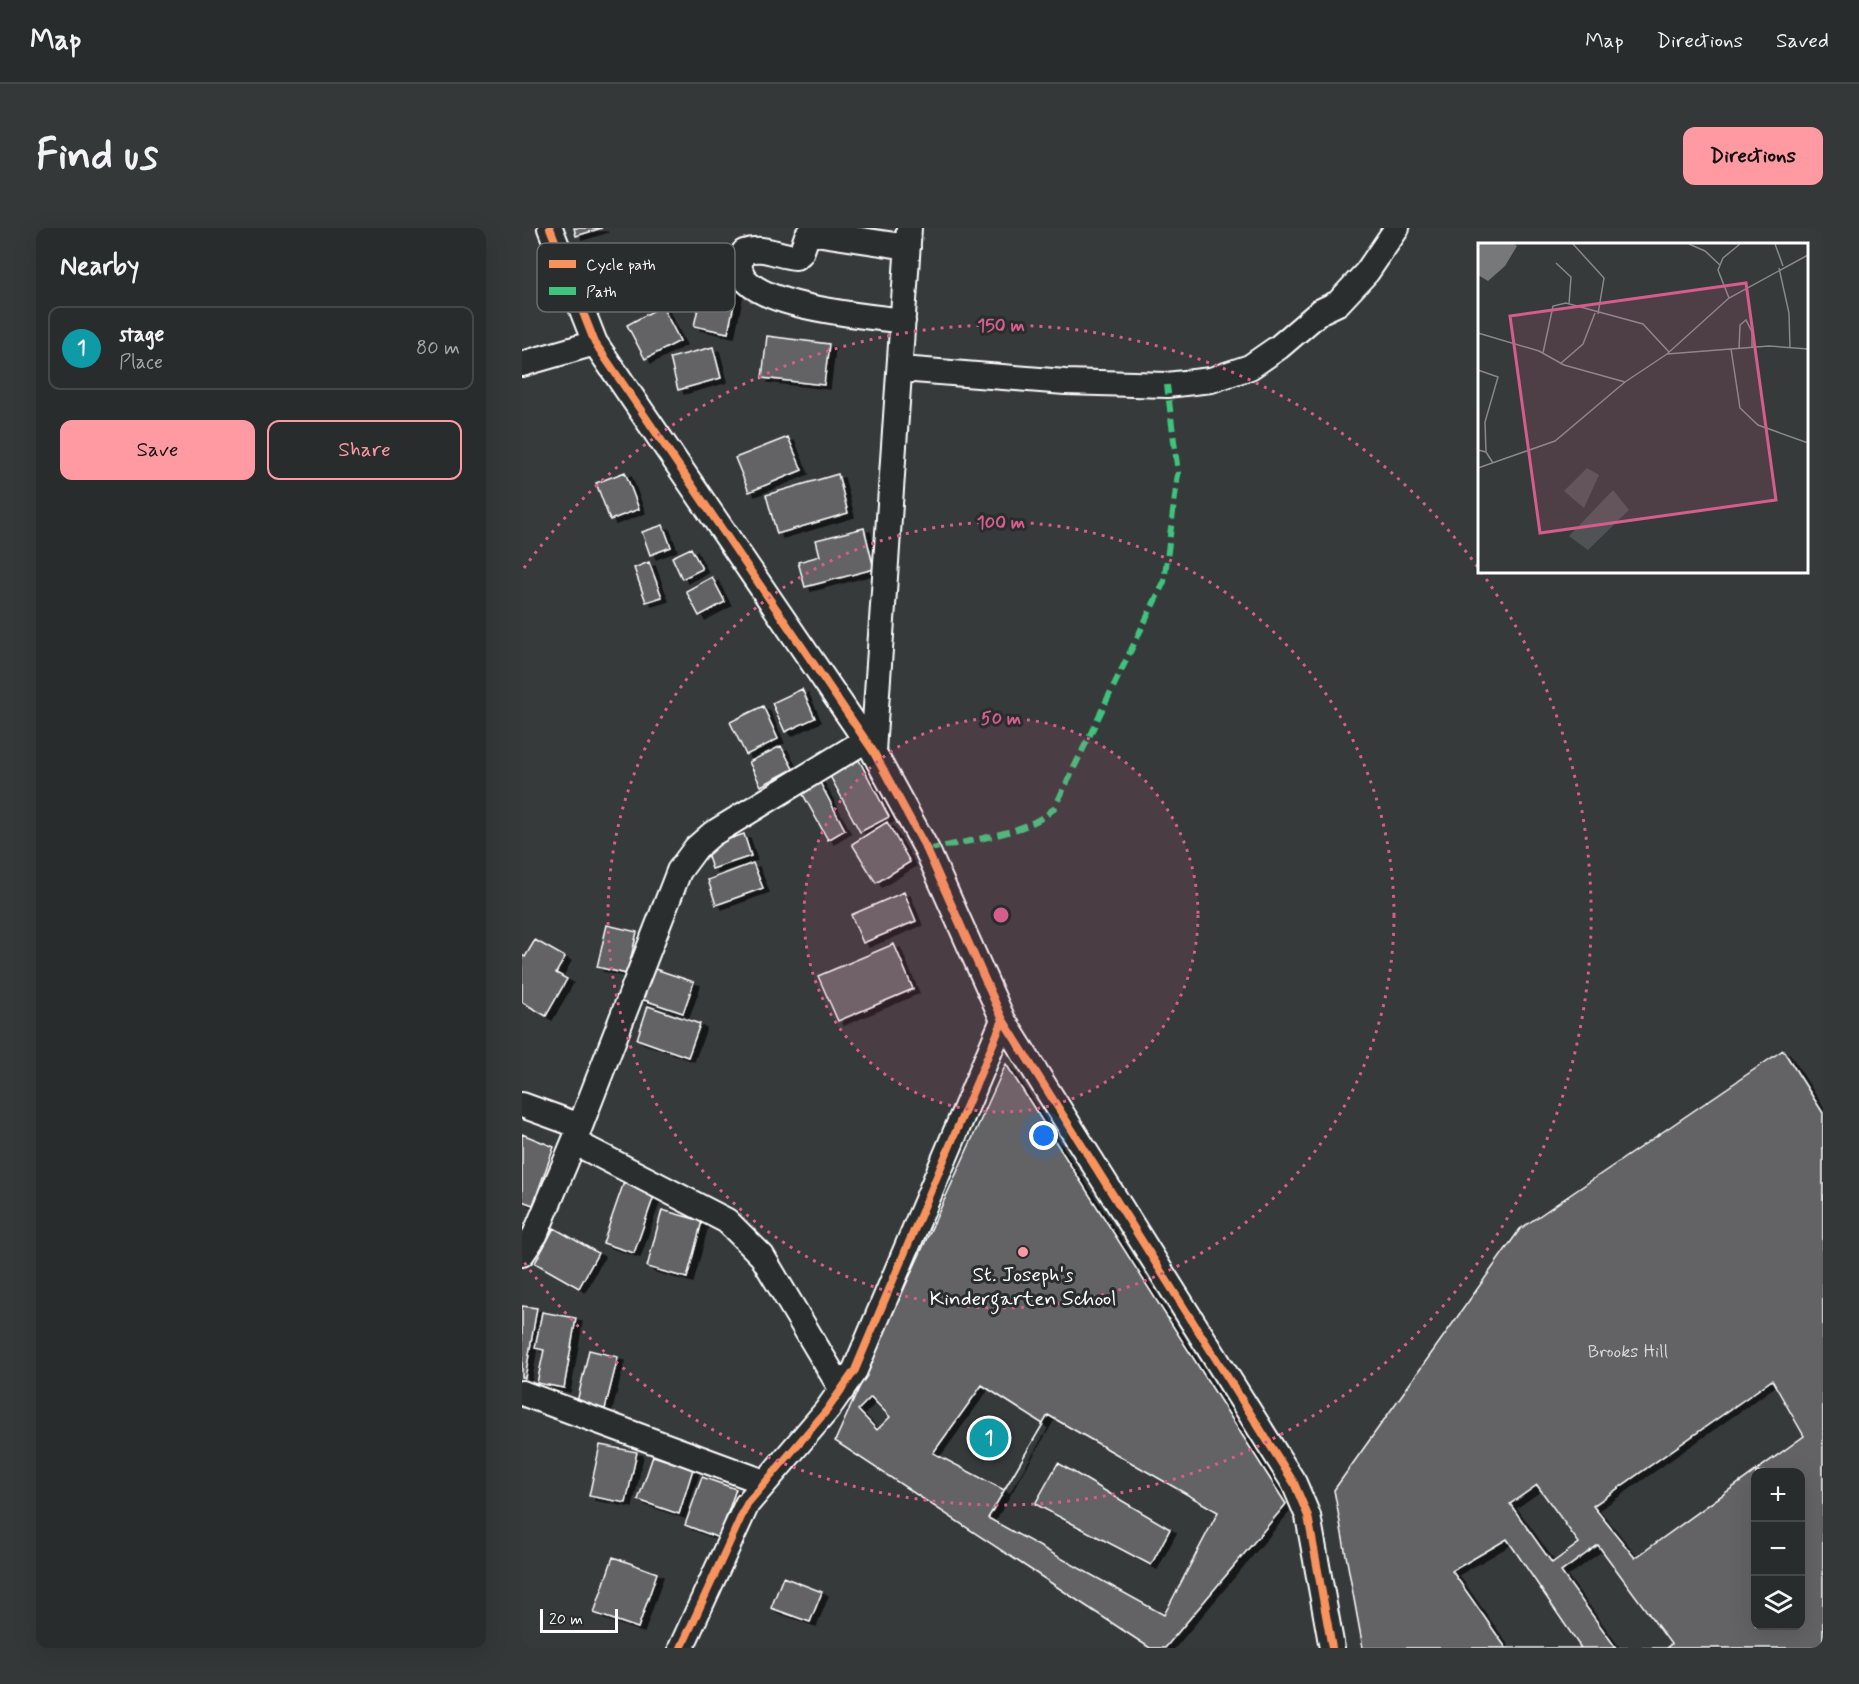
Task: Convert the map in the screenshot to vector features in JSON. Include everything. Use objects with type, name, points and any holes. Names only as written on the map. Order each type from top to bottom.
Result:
[{"type":"street","points":[[550,228],[556,243]]},
{"type":"street","points":[[901,369],[1065,382],[1167,385],[1211,380],[1250,367],[1280,347],[1321,311],[1338,303],[1367,272],[1397,228]]},
{"type":"street","points":[[869,746],[901,369],[908,238],[815,233],[807,236],[801,254],[796,256],[751,249],[744,252],[739,260],[741,276],[752,289],[764,295],[811,307],[903,321]]},
{"type":"street","points":[[583,312],[595,343],[869,746],[927,849],[1003,1020],[1294,1483],[1308,1516],[1332,1648]]},
{"type":"street","points":[[522,364],[595,343]]},
{"type":"street","points":[[522,1254],[535,1235],[577,1134],[679,871],[696,848],[712,834],[869,746]]},
{"type":"street","points":[[681,1648],[732,1531],[747,1504],[842,1390],[855,1370],[1003,1020]]},
{"type":"street","points":[[522,1105],[577,1134],[727,1221],[748,1239],[762,1256],[842,1390]]},
{"type":"street","points":[[522,1394],[764,1482]]},
{"type":"building","points":[[574,228],[602,228],[576,236]]},
{"type":"building","points":[[735,279],[739,280],[735,299]]},
{"type":"building","points":[[651,312],[665,312],[680,341],[645,359],[627,325]]},
{"type":"building","points":[[697,312],[732,312],[728,333],[694,326]]},
{"type":"building","points":[[767,336],[829,344],[824,385],[762,378]]},
{"type":"building","points":[[713,347],[721,378],[678,390],[670,358]]},
{"type":"building","points":[[788,437],[802,470],[749,492],[735,458]]},
{"type":"building","points":[[625,472],[639,509],[610,520],[596,483]]},
{"type":"building","points":[[838,474],[848,513],[777,534],[766,495]]},
{"type":"building","points":[[663,525],[671,547],[650,555],[642,532]]},
{"type":"building","points":[[864,528],[874,569],[805,587],[798,562],[820,556],[816,540]]},
{"type":"building","points":[[691,548],[702,569],[682,579],[672,557]]},
{"type":"building","points":[[649,562],[662,597],[646,602],[634,568]]},
{"type":"building","points":[[712,577],[725,602],[699,616],[686,591]]},
{"type":"building","points":[[802,689],[815,718],[785,732],[772,703]]},
{"type":"building","points":[[763,706],[778,739],[746,755],[730,722]]},
{"type":"building","points":[[781,746],[793,769],[761,786],[749,762]]},
{"type":"building","points":[[859,760],[889,817],[860,832],[830,776]]},
{"type":"building","points":[[818,779],[845,830],[828,840],[800,789]]},
{"type":"building","points":[[887,822],[910,862],[876,883],[852,844]]},
{"type":"building","points":[[744,834],[751,856],[712,869],[705,847]]},
{"type":"building","points":[[753,863],[763,888],[716,905],[708,880]]},
{"type":"building","points":[[904,892],[916,921],[863,943],[851,915]]},
{"type":"building","points":[[607,925],[637,932],[627,974],[597,967]]},
{"type":"building","points":[[535,940],[565,957],[556,973],[567,979],[546,1016],[522,1002],[522,955],[525,957]]},
{"type":"building","points":[[894,944],[913,989],[838,1021],[818,976]]},
{"type":"building","points":[[649,967],[694,982],[683,1013],[638,998]]},
{"type":"building","points":[[648,1006],[700,1024],[688,1057],[637,1039]]},
{"type":"building","points":[[1783,1050],[1823,1113],[1823,1648],[1363,1648],[1334,1490],[1520,1229]]},
{"type":"building","name":"St. Joseph's Kindergarten School","points":[[1006,1064],[1286,1504],[1165,1648],[1150,1648],[835,1441]]},
{"type":"building","points":[[522,1134],[554,1147],[533,1205],[522,1201]]},
{"type":"building","points":[[624,1182],[655,1193],[634,1253],[603,1243]]},
{"type":"building","points":[[662,1210],[702,1221],[687,1278],[647,1267]]},
{"type":"building","points":[[554,1228],[598,1253],[579,1288],[535,1263]]},
{"type":"building","points":[[522,1306],[537,1308],[525,1378],[522,1377]]},
{"type":"building","points":[[542,1312],[576,1318],[564,1388],[537,1383],[544,1350],[535,1348]]},
{"type":"building","points":[[589,1350],[618,1357],[605,1409],[577,1402]]},
{"type":"building","points":[[1772,1380],[1804,1436],[1760,1468],[1751,1468],[1751,1474],[1635,1558],[1593,1506]]},
{"type":"building","points":[[982,1385],[1043,1424],[1004,1490],[933,1453]]},
{"type":"building","points":[[871,1397],[890,1417],[877,1430],[858,1410]]},
{"type":"building","points":[[1048,1415],[1218,1512],[1164,1615],[988,1518]],"holes":[[[1058,1463],[1170,1529],[1151,1565],[1035,1504]]]},
{"type":"building","points":[[600,1445],[637,1452],[626,1503],[589,1496]]},
{"type":"building","points":[[653,1456],[693,1469],[679,1514],[638,1500]]},
{"type":"building","points":[[702,1477],[736,1489],[719,1538],[685,1525]]},
{"type":"building","points":[[1537,1485],[1579,1543],[1552,1563],[1510,1504]]},
{"type":"building","points":[[1507,1539],[1581,1648],[1506,1648],[1452,1571]]},
{"type":"building","points":[[1598,1545],[1671,1644],[1666,1648],[1616,1648],[1561,1572]]},
{"type":"building","points":[[613,1557],[657,1573],[638,1628],[594,1613]]},
{"type":"building","points":[[783,1577],[822,1592],[810,1622],[771,1608]]},
{"type":"marked path","points":[[927,850],[1014,830],[1030,824],[1055,807],[1164,582],[1178,473],[1167,385]]},
{"type":"cycle path","points":[[550,228],[556,243]]},
{"type":"cycle path","points":[[583,312],[595,343],[873,751],[927,850],[1003,1020],[1294,1483],[1308,1516],[1332,1648]]},
{"type":"cycle path","points":[[681,1648],[747,1504],[827,1410],[855,1370],[1003,1020]]},
{"type":"place","name":"St. Joseph's Kindergarten School","points":[[1023,1252]]},
{"type":"place","name":"stage","points":[[989,1438]]}]
